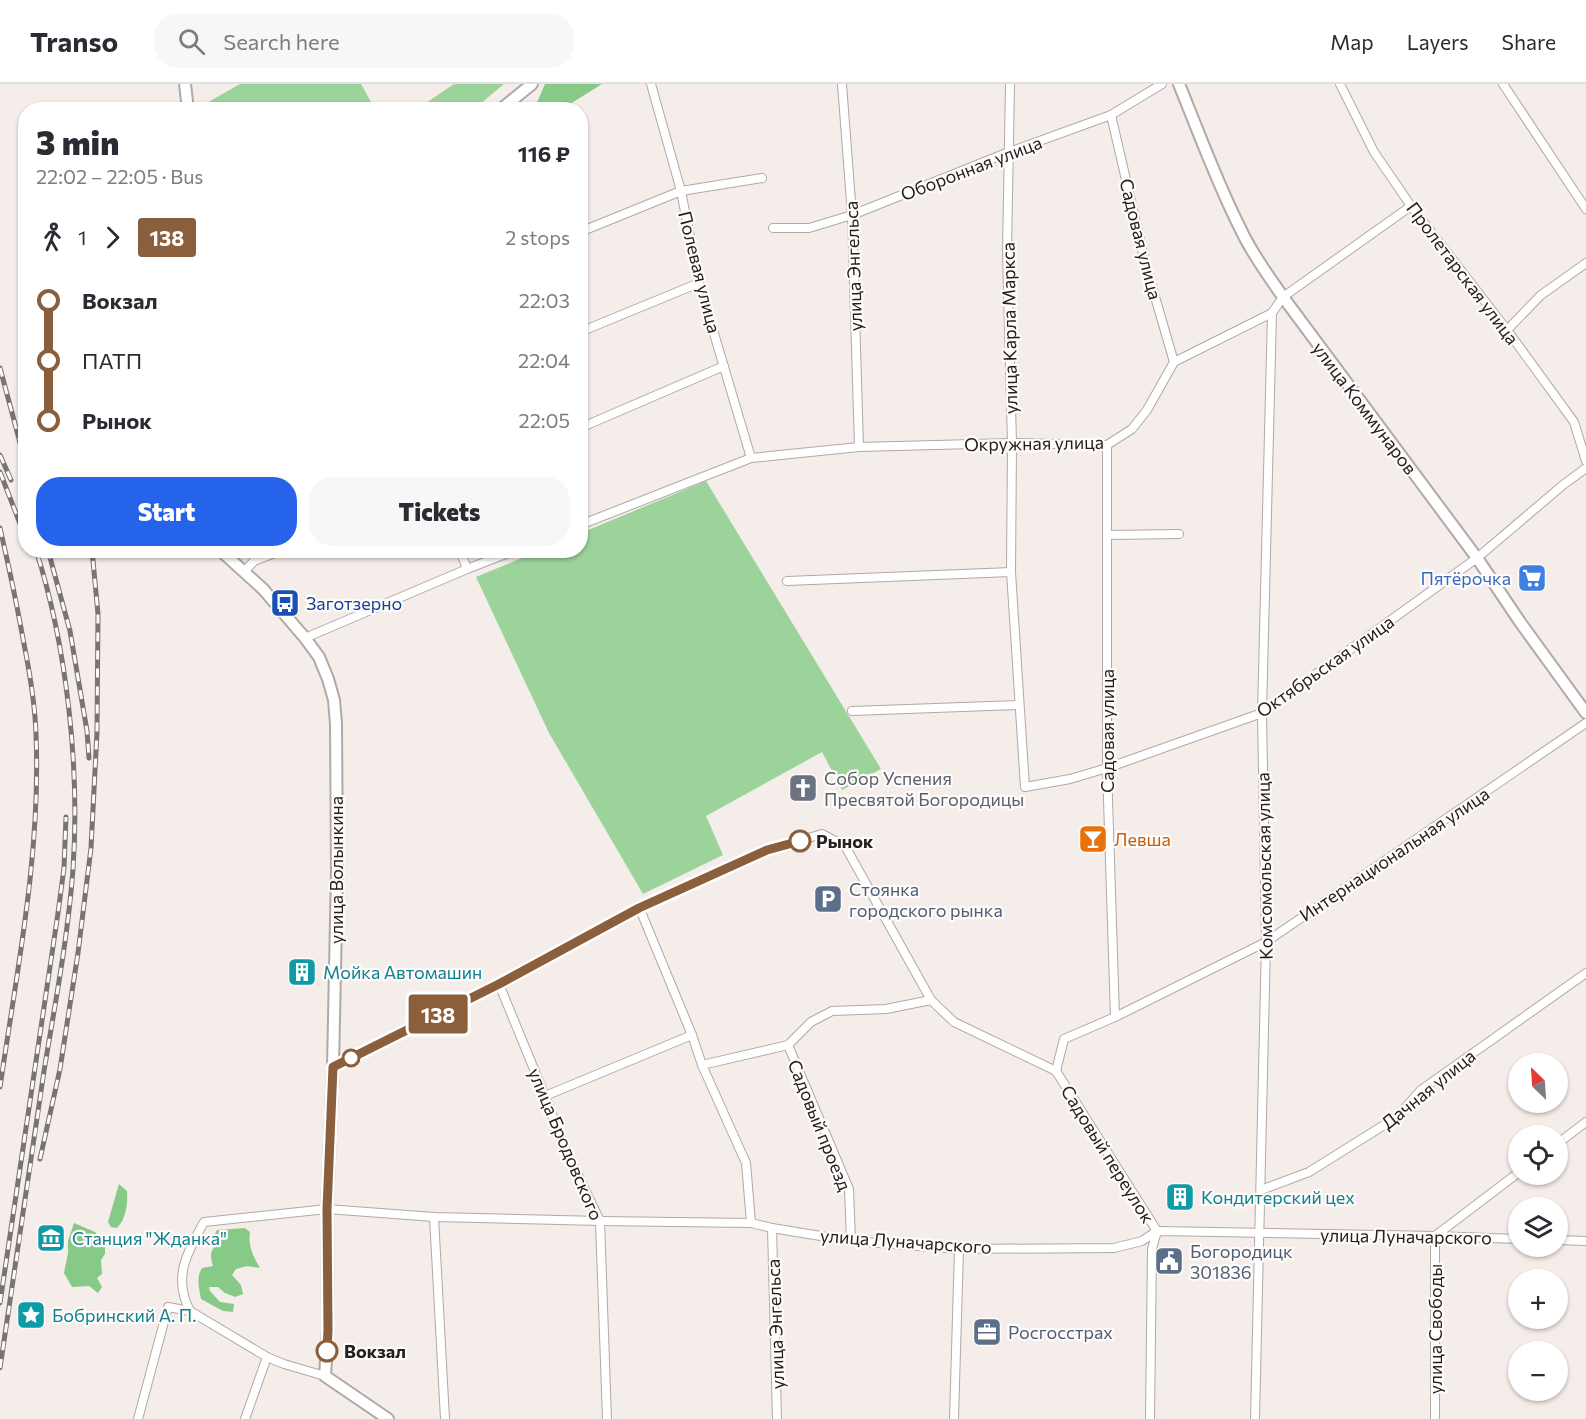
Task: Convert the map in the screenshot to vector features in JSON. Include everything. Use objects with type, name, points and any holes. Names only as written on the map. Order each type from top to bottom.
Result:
[{"type":"street","points":[[185,84],[187,102]]},
{"type":"street","points":[[510,102],[532,84]]},
{"type":"street","name":"Полевая улица","points":[[651,84],[681,191],[699,283],[752,458]]},
{"type":"street","name":"улица Энгельса","points":[[842,84],[852,215],[859,447]]},
{"type":"street","name":"улица Карла Маркса","points":[[1010,84],[1007,252],[1012,443],[1011,572],[1025,787]]},
{"type":"street","name":"Оборонная улица","points":[[773,228],[809,228],[852,215],[1009,152],[1111,115],[1162,84]]},
{"type":"street","name":"улица Коммунаров","points":[[1179,84],[1220,186],[1241,231],[1260,264],[1477,558],[1586,713]]},
{"type":"street","name":"Пролетарская улица","points":[[1340,84],[1374,152],[1411,206],[1507,330],[1574,422],[1586,461]]},
{"type":"street","points":[[1503,84],[1586,209]]},
{"type":"street","name":"Садовая улица","points":[[1111,115],[1146,266],[1174,362]]},
{"type":"street","points":[[588,229],[681,191],[762,178]]},
{"type":"street","points":[[1174,362],[1272,313],[1283,297],[1411,206]]},
{"type":"street","points":[[1507,330],[1541,295],[1586,263]]},
{"type":"street","points":[[588,329],[699,283]]},
{"type":"street","name":"Комсомольская улица","points":[[1255,1419],[1266,942],[1262,713],[1272,313]]},
{"type":"street","name":"Окружная улица","points":[[588,522],[752,458],[859,447],[1012,443],[1107,445],[1132,429],[1147,410],[1174,362]]},
{"type":"street","points":[[588,425],[724,366]]},
{"type":"street","name":"Садовая улица","points":[[1107,445],[1107,768],[1115,1017]]},
{"type":"street","name":"Октябрьская улица","points":[[1025,787],[1070,779],[1107,768],[1262,713],[1477,558],[1586,468]]},
{"type":"street","points":[[1107,535],[1179,534]]},
{"type":"street","name":"улица Волынкина","points":[[229,558],[263,589],[305,638],[319,657],[334,700],[337,871],[327,1209],[328,1330],[325,1376]]},
{"type":"street","points":[[244,572],[254,561],[262,558]]},
{"type":"street","points":[[463,558],[467,569]]},
{"type":"street","points":[[305,638],[495,558]]},
{"type":"street","points":[[787,581],[1011,572]]},
{"type":"street","points":[[852,711],[1019,705]]},
{"type":"street","name":"Интернациональная улица","points":[[1056,1071],[1064,1038],[1115,1017],[1266,942],[1586,723]]},
{"type":"street","name":"Садовый переулок","points":[[639,908],[767,850],[822,834],[845,846],[931,1000],[954,1022],[1056,1071],[1157,1231]]},
{"type":"street","points":[[333,1067],[499,984],[639,908],[692,1035],[702,1065],[746,1163],[751,1223]]},
{"type":"street","name":"Дачная улица","points":[[1261,1190],[1309,1172],[1398,1117],[1421,1090],[1586,973]]},
{"type":"street","name":"улица Бродовского","points":[[499,984],[564,1146],[600,1221],[607,1419]]},
{"type":"street","points":[[702,1065],[788,1045],[811,1022],[832,1011],[886,1010],[931,1000]]},
{"type":"street","points":[[545,1096],[692,1035]]},
{"type":"street","name":"Садовый проезд","points":[[788,1045],[849,1189],[851,1241]]},
{"type":"street","points":[[1568,1135],[1586,1122]]},
{"type":"street","points":[[1435,1236],[1508,1181]]},
{"type":"street","name":"улица Луначарского","points":[[190,1311],[181,1282],[186,1256],[204,1222],[327,1209],[434,1217],[751,1223],[851,1241],[959,1249],[1114,1248],[1142,1241],[1157,1231],[1508,1239]]},
{"type":"street","points":[[434,1217],[445,1419]]},
{"type":"street","name":"улица Энгельса","points":[[772,1228],[777,1419]]},
{"type":"street","points":[[1150,1419],[1152,1248],[1157,1231]]},
{"type":"street","name":"улица Свободы","points":[[1435,1236],[1435,1419]]},
{"type":"street","points":[[1568,1240],[1586,1240]]},
{"type":"street","points":[[954,1419],[959,1249]]},
{"type":"street","points":[[138,1419],[168,1307],[190,1311],[267,1357],[325,1376],[388,1419]]},
{"type":"street","points":[[244,1419],[267,1357]]},
{"type":"green space","points":[[240,84],[361,84],[371,102],[208,102]]},
{"type":"green space","points":[[454,84],[504,84],[482,102],[427,102]]},
{"type":"green space","points":[[545,84],[602,84],[573,102],[537,102]]},
{"type":"green space","points":[[706,481],[881,769],[842,790],[822,752],[706,816],[723,855],[643,894],[549,733],[476,577],[522,558],[588,558],[588,530]]},
{"type":"green space","points":[[119,1184],[127,1191],[127,1201],[126,1211],[117,1228],[111,1227],[108,1222]]},
{"type":"green space","points":[[74,1223],[95,1232],[105,1243],[105,1254],[101,1260],[102,1274],[97,1278],[102,1287],[98,1293],[89,1286],[72,1287],[64,1273],[68,1241]]},
{"type":"green space","points":[[245,1228],[250,1232],[252,1251],[260,1268],[247,1266],[236,1269],[232,1275],[241,1285],[243,1294],[235,1297],[218,1287],[209,1287],[220,1302],[234,1304],[233,1312],[223,1311],[201,1299],[199,1275],[202,1268],[213,1266],[211,1254],[216,1244],[213,1237],[217,1230]]},
{"type":"railway","points":[[0,368],[18,435]]},
{"type":"railway","points":[[0,455],[11,480]]},
{"type":"railway","points":[[0,472],[18,518]]},
{"type":"railway","points":[[0,528],[32,689],[37,779],[26,911],[0,1087]]},
{"type":"railway","points":[[0,1368],[65,945],[75,830],[73,749],[69,708],[56,627],[38,558]]},
{"type":"railway","points":[[50,558],[70,631],[87,731],[89,758]]},
{"type":"railway","points":[[40,1159],[60,1069],[91,848],[97,732],[98,614],[93,558]]},
{"type":"railway","points":[[0,1303],[58,913],[64,868],[66,817]]},
{"type":"bus line","name":"138","points":[[327,1351],[327,1209],[333,1067],[499,984],[639,908],[767,850],[800,841]]},
{"type":"place","name":"Пятёрочка","points":[[1532,578]]},
{"type":"place","name":"Заготзерно","points":[[285,603]]},
{"type":"place","name":"Собор Успения Пресвятой Богородицы","points":[[803,788]]},
{"type":"place","name":"Левша","points":[[1093,839]]},
{"type":"place","name":"Рынок","points":[[800,841]]},
{"type":"place","name":"Cтоянка городского рынка","points":[[828,899]]},
{"type":"place","name":"Мойка Автомашин","points":[[302,972]]},
{"type":"place","name":"Кондитерский цех","points":[[1180,1197]]},
{"type":"place","name":"Станция \"Жданка\"","points":[[51,1238]]},
{"type":"place","name":"Богородицк 301836","points":[[1169,1261]]},
{"type":"place","name":"Бобринский А. П.","points":[[31,1315]]},
{"type":"place","name":"Росгосстрах","points":[[987,1332]]},
{"type":"place","name":"Вокзал","points":[[327,1351]]}]
